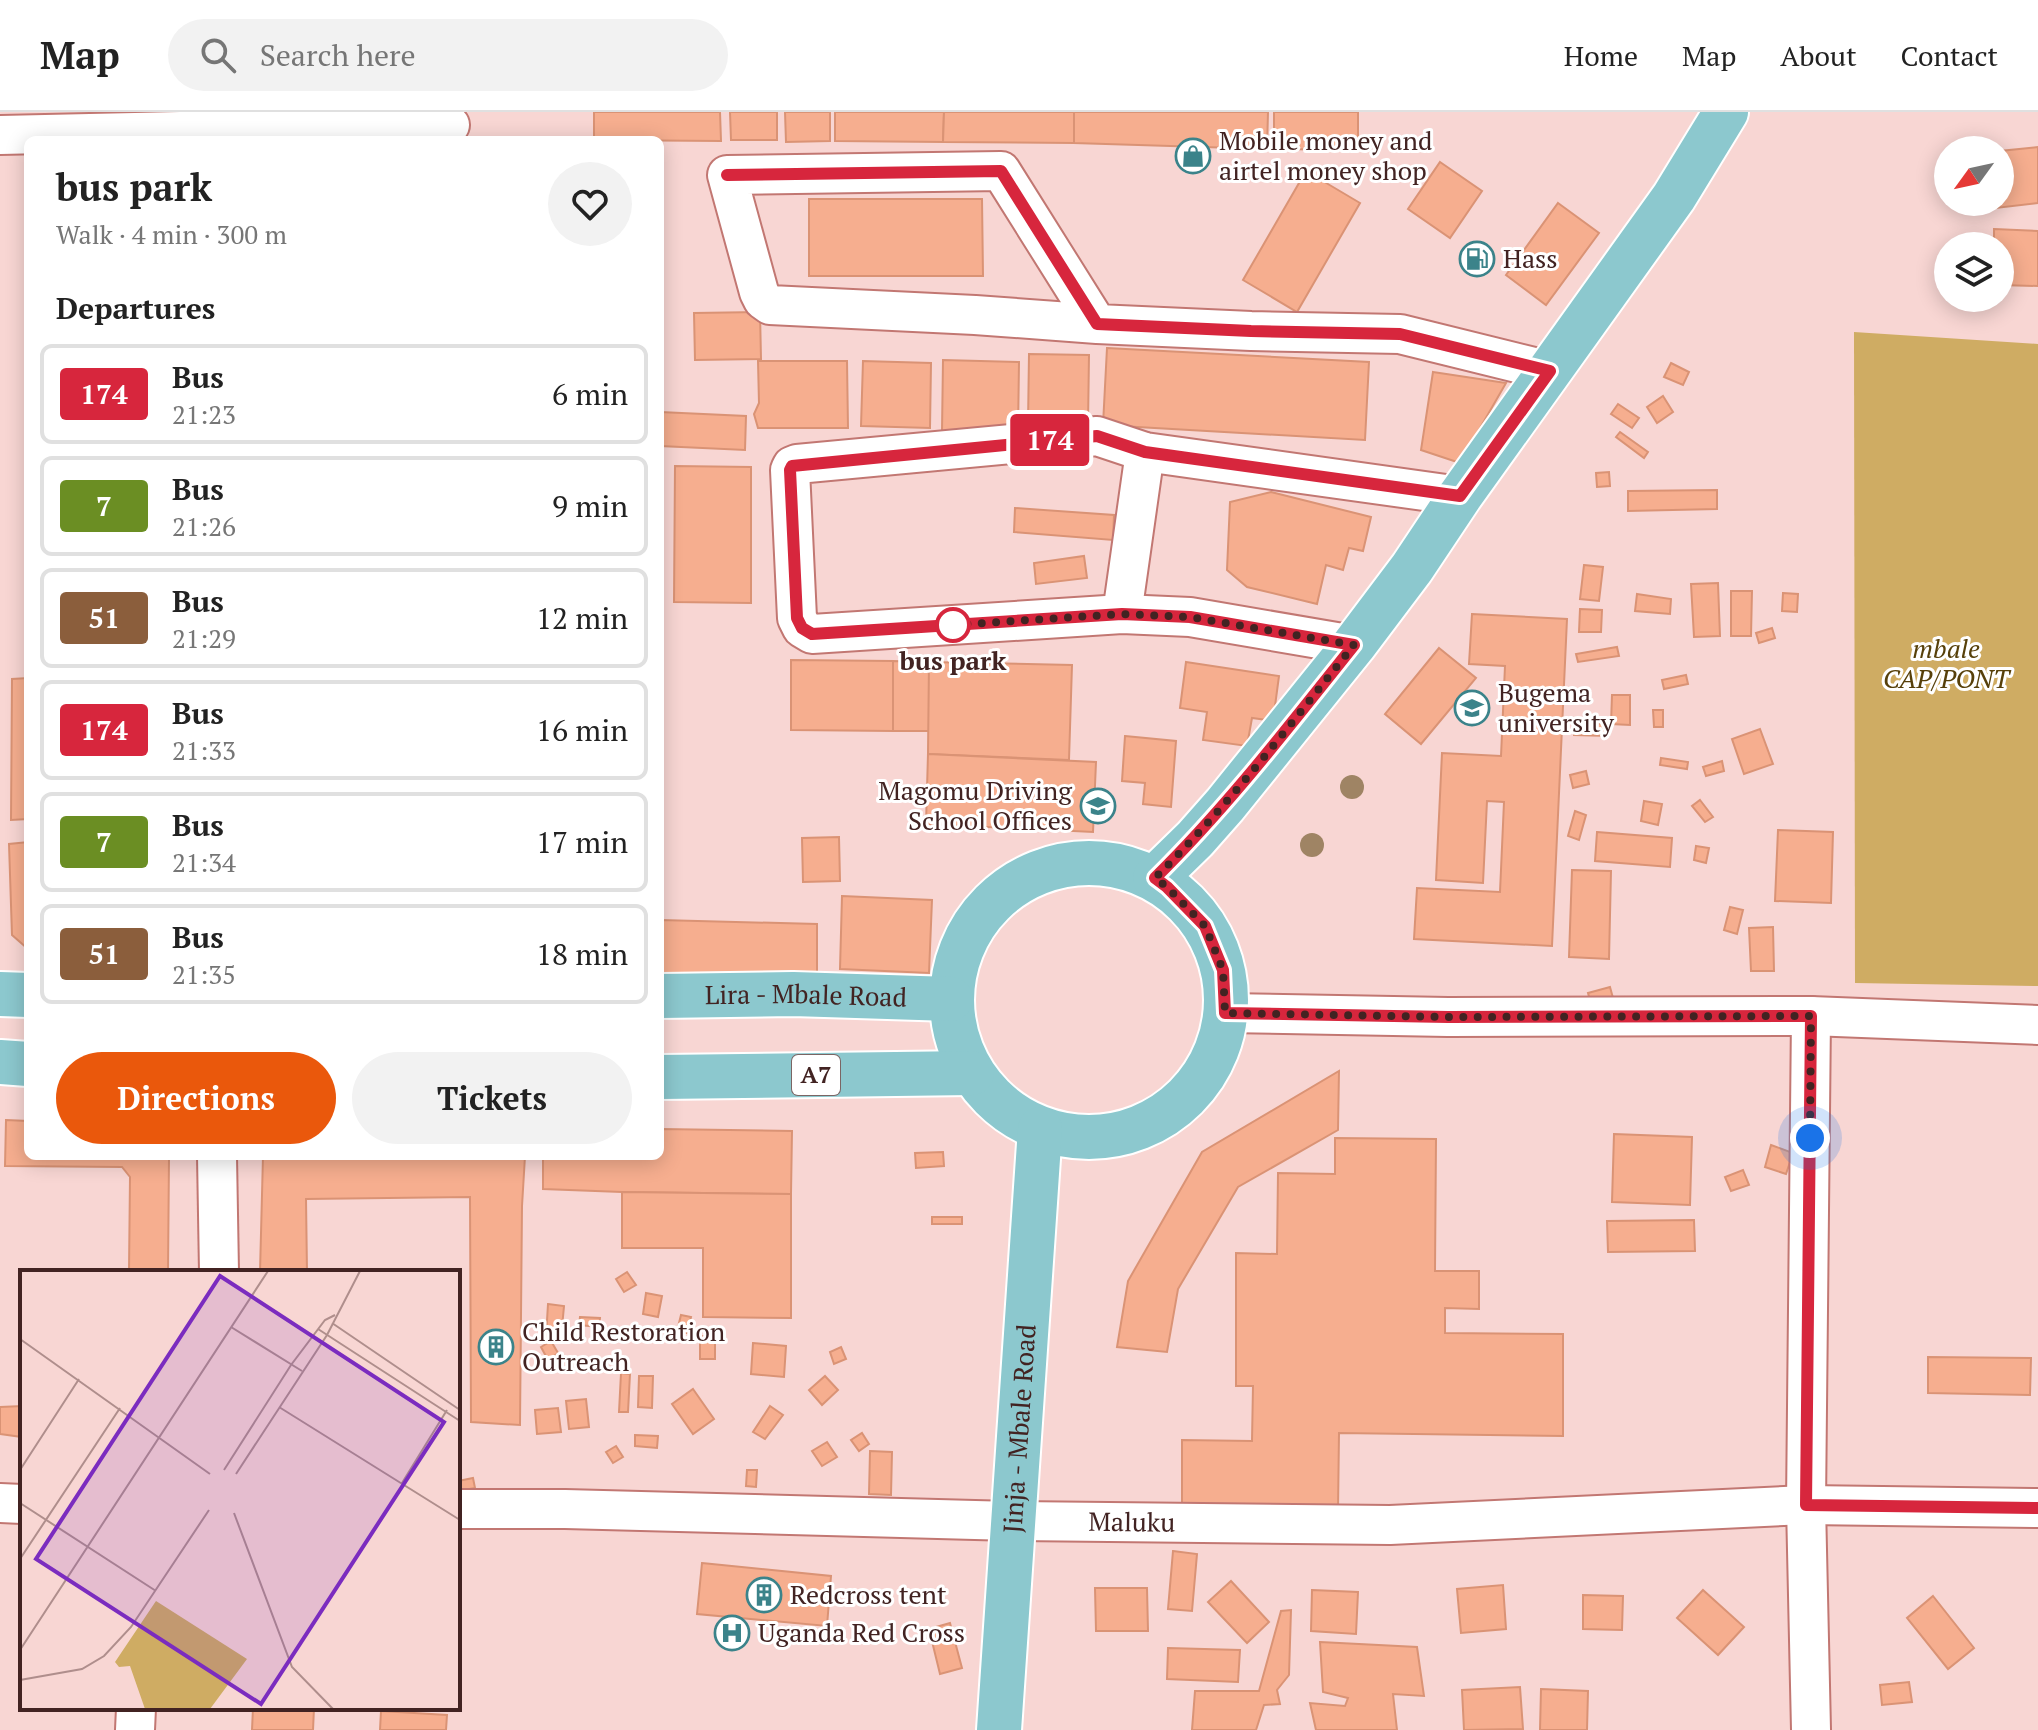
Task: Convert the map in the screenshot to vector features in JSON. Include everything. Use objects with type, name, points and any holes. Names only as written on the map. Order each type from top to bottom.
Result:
[{"type":"main road","points":[[1155,878],[1225,805],[1412,568],[1674,197],[1726,112]]},
{"type":"main road","points":[[1076,862],[1124,867],[1155,878],[1167,887],[1205,926],[1223,970],[1225,1013],[1217,1052],[1201,1082],[1166,1115],[1123,1134],[1087,1139],[1040,1129],[1005,1109],[972,1073],[952,1012],[951,999],[969,932],[999,895],[1040,870],[1076,862]]},
{"type":"main road","points":[[0,994],[24,995]]},
{"type":"main road","name":"Lira - Mbale Road","points":[[664,996],[793,994],[951,999]]},
{"type":"main road","points":[[0,1062],[24,1064]]},
{"type":"main road","name":"A7","points":[[664,1077],[972,1073]]},
{"type":"main road","name":"Jinja - Mbale Road","points":[[999,1730],[1040,1129]]},
{"type":"street","points":[[0,135],[450,126]]},
{"type":"street","points":[[1097,324],[1001,171],[727,175],[759,292],[770,305],[1097,324],[1400,334],[1550,371]]},
{"type":"street","points":[[1354,645],[1190,617],[1122,614],[812,634],[802,628],[797,618],[790,470],[797,464],[1097,436],[1145,452],[1460,496]]},
{"type":"street","points":[[1122,614],[1145,452]]},
{"type":"street","points":[[1225,1013],[1448,1017],[1811,1016],[2038,1025]]},
{"type":"street","points":[[1811,1016],[1806,1505],[1811,1730]]},
{"type":"street","points":[[217,1160],[219,1270]]},
{"type":"street","points":[[0,1503],[20,1504]]},
{"type":"street","name":"Maluku","points":[[460,1509],[580,1509],[1012,1521],[1390,1525],[1806,1505],[2038,1508]]},
{"type":"street","points":[[135,1730],[136,1710]]},
{"type":"green space","name":"mbale CAP/PONT","points":[[1854,332],[2038,344],[2038,986],[1855,983]]},
{"type":"building","points":[[594,112],[720,112],[721,141],[664,141],[664,136],[594,136]]},
{"type":"building","points":[[730,112],[777,112],[777,140],[731,140]]},
{"type":"building","points":[[785,112],[830,112],[830,141],[786,142]]},
{"type":"building","points":[[835,112],[944,112],[943,142],[835,141]]},
{"type":"building","points":[[944,112],[1074,112],[1074,143],[943,142]]},
{"type":"building","points":[[1074,112],[1268,112],[1267,149],[1074,143]]},
{"type":"building","points":[[1274,112],[1358,112],[1358,150],[1274,149]]},
{"type":"building","points":[[2038,147],[2038,203],[2014,206],[2014,150]]},
{"type":"building","points":[[1440,162],[1482,191],[1450,238],[1408,209]]},
{"type":"building","points":[[1306,171],[1360,203],[1297,312],[1243,280]]},
{"type":"building","points":[[809,199],[982,199],[983,276],[809,276]]},
{"type":"building","points":[[1558,203],[1599,233],[1546,305],[1506,275]]},
{"type":"building","points":[[1994,229],[2038,231],[2038,286],[2014,285],[2014,232],[1994,232]]},
{"type":"building","points":[[760,312],[761,359],[695,360],[694,313]]},
{"type":"building","points":[[1107,348],[1369,362],[1365,440],[1103,425]]},
{"type":"building","points":[[1029,354],[1089,355],[1088,425],[1028,424]]},
{"type":"building","points":[[943,360],[1019,362],[1018,433],[942,431]]},
{"type":"building","points":[[758,361],[847,361],[848,428],[758,428],[754,414],[759,403]]},
{"type":"building","points":[[863,361],[931,363],[930,428],[861,426]]},
{"type":"building","points":[[1671,363],[1689,372],[1683,385],[1664,377]]},
{"type":"building","points":[[1433,372],[1506,383],[1460,463],[1421,450]]},
{"type":"building","points":[[1663,396],[1673,412],[1657,423],[1647,407]]},
{"type":"building","points":[[1618,404],[1639,418],[1632,428],[1611,414]]},
{"type":"building","points":[[664,412],[746,416],[745,450],[664,446]]},
{"type":"building","points":[[1620,432],[1648,452],[1644,458],[1616,437]]},
{"type":"building","points":[[675,466],[751,467],[751,603],[674,602]]},
{"type":"building","points":[[1609,472],[1610,486],[1597,487],[1596,473]]},
{"type":"building","points":[[1717,490],[1717,509],[1628,511],[1628,491]]},
{"type":"building","points":[[1271,492],[1371,517],[1363,551],[1349,548],[1343,570],[1326,565],[1317,604],[1247,587],[1227,570],[1230,502]]},
{"type":"building","points":[[1015,508],[1114,515],[1113,540],[1014,532]]},
{"type":"building","points":[[1084,556],[1087,578],[1036,584],[1034,563]]},
{"type":"building","points":[[1584,565],[1603,567],[1599,601],[1580,599]]},
{"type":"building","points":[[1718,583],[1720,636],[1694,637],[1691,584]]},
{"type":"building","points":[[1731,591],[1752,591],[1751,636],[1731,636]]},
{"type":"building","points":[[1783,593],[1798,594],[1797,612],[1782,611]]},
{"type":"building","points":[[1637,594],[1671,599],[1670,614],[1635,611]]},
{"type":"building","points":[[1580,609],[1602,610],[1601,632],[1579,632]]},
{"type":"building","points":[[1472,614],[1567,619],[1552,946],[1414,939],[1417,888],[1500,892],[1504,802],[1487,801],[1483,883],[1436,880],[1442,753],[1501,756],[1505,666],[1469,664]]},
{"type":"building","points":[[1772,628],[1775,638],[1759,643],[1756,633]]},
{"type":"building","points":[[1617,647],[1619,656],[1578,662],[1576,654]]},
{"type":"building","points":[[1439,648],[1476,678],[1421,744],[1385,714]]},
{"type":"building","points":[[791,660],[893,661],[893,731],[791,730]]},
{"type":"building","points":[[893,661],[929,662],[929,731],[893,731]]},
{"type":"building","points":[[929,662],[1072,665],[1069,760],[928,754]]},
{"type":"building","points":[[1186,662],[1279,676],[1273,721],[1252,718],[1247,746],[1203,740],[1207,712],[1180,708]]},
{"type":"building","points":[[1686,675],[1688,684],[1664,689],[1662,680]]},
{"type":"building","points":[[24,678],[24,819],[11,820],[12,679]]},
{"type":"building","points":[[1612,695],[1630,695],[1630,725],[1611,724]]},
{"type":"building","points":[[1653,710],[1663,710],[1663,727],[1654,727]]},
{"type":"building","points":[[1574,722],[1610,724],[1609,736],[1574,735]]},
{"type":"building","points":[[1760,729],[1773,764],[1744,774],[1732,739]]},
{"type":"building","points":[[1125,736],[1176,741],[1171,807],[1143,804],[1145,783],[1122,781]]},
{"type":"building","points":[[928,754],[1096,762],[1093,832],[926,824]]},
{"type":"building","points":[[1661,758],[1688,762],[1687,769],[1660,765]]},
{"type":"building","points":[[1722,761],[1724,771],[1706,776],[1703,767]]},
{"type":"building","points":[[1586,771],[1589,784],[1573,788],[1570,775]]},
{"type":"building","points":[[1700,800],[1713,817],[1705,822],[1692,806]]},
{"type":"building","points":[[1644,801],[1662,804],[1658,825],[1641,821]]},
{"type":"building","points":[[1575,811],[1586,815],[1579,840],[1568,836]]},
{"type":"building","points":[[1778,830],[1833,832],[1831,903],[1775,901]]},
{"type":"building","points":[[1597,832],[1672,838],[1670,867],[1595,861]]},
{"type":"building","points":[[839,837],[840,881],[803,882],[802,838]]},
{"type":"building","points":[[24,842],[24,946],[12,935],[9,844]]},
{"type":"building","points":[[1696,846],[1709,848],[1706,863],[1694,860]]},
{"type":"building","points":[[1572,870],[1611,871],[1609,959],[1569,957]]},
{"type":"building","points":[[842,896],[932,900],[929,973],[840,969]]},
{"type":"building","points":[[1730,907],[1743,910],[1737,934],[1724,930]]},
{"type":"building","points":[[664,920],[817,924],[817,988],[664,984]]},
{"type":"building","points":[[1773,927],[1774,971],[1751,971],[1749,928]]},
{"type":"building","points":[[1610,987],[1613,998],[1591,1004],[1588,993]]},
{"type":"building","points":[[1339,1071],[1338,1130],[1238,1187],[1178,1289],[1167,1352],[1117,1347],[1128,1281],[1202,1152]]},
{"type":"building","points":[[6,1120],[24,1121],[24,1160],[169,1160],[168,1270],[129,1270],[130,1177],[122,1167],[5,1166]]},
{"type":"building","points":[[664,1129],[792,1131],[791,1194],[543,1189],[543,1160],[664,1160]]},
{"type":"building","points":[[1614,1134],[1692,1137],[1690,1205],[1612,1202]]},
{"type":"building","points":[[1335,1138],[1436,1139],[1435,1271],[1479,1271],[1479,1309],[1445,1308],[1445,1333],[1563,1334],[1563,1436],[1339,1433],[1338,1511],[1182,1508],[1182,1440],[1252,1441],[1253,1386],[1236,1386],[1236,1253],[1277,1254],[1278,1173],[1335,1174]]},
{"type":"building","points":[[1771,1145],[1793,1153],[1786,1174],[1765,1167]]},
{"type":"building","points":[[943,1152],[944,1166],[916,1168],[915,1153]]},
{"type":"building","name":"Child Restoration Outreach","points":[[263,1160],[525,1160],[520,1425],[471,1422],[470,1197],[306,1199],[307,1270],[260,1270]]},
{"type":"building","points":[[1743,1170],[1749,1185],[1731,1191],[1725,1177]]},
{"type":"building","points":[[622,1192],[791,1194],[791,1318],[703,1317],[703,1248],[622,1248]]},
{"type":"building","points":[[932,1217],[962,1217],[962,1224],[932,1224]]},
{"type":"building","points":[[1694,1220],[1695,1251],[1608,1252],[1607,1221]]},
{"type":"building","points":[[627,1272],[636,1285],[624,1292],[616,1279]]},
{"type":"building","points":[[646,1293],[662,1296],[658,1317],[643,1314]]},
{"type":"building","points":[[548,1304],[564,1306],[561,1338],[546,1337]]},
{"type":"building","points":[[681,1315],[691,1317],[687,1333],[677,1331]]},
{"type":"building","points":[[580,1317],[600,1318],[599,1327],[579,1325]]},
{"type":"building","points":[[700,1336],[715,1336],[715,1359],[700,1359]]},
{"type":"building","points":[[551,1341],[558,1353],[548,1360],[541,1347]]},
{"type":"building","points":[[753,1343],[786,1346],[784,1377],[751,1374]]},
{"type":"building","points":[[841,1347],[846,1359],[834,1364],[830,1352]]},
{"type":"building","points":[[1928,1357],[2031,1358],[2030,1395],[1928,1393]]},
{"type":"building","points":[[621,1373],[630,1374],[628,1412],[619,1412]]},
{"type":"building","points":[[639,1376],[653,1376],[652,1408],[638,1407]]},
{"type":"building","points":[[825,1376],[838,1390],[822,1405],[809,1390]]},
{"type":"building","points":[[693,1389],[714,1419],[693,1434],[672,1404]]},
{"type":"building","points":[[586,1399],[589,1427],[569,1429],[566,1401]]},
{"type":"building","points":[[20,1406],[20,1437],[0,1434],[0,1407]]},
{"type":"building","points":[[770,1406],[783,1415],[765,1439],[753,1432]]},
{"type":"building","points":[[558,1408],[561,1432],[537,1434],[535,1410]]},
{"type":"building","points":[[862,1433],[869,1444],[859,1451],[851,1440]]},
{"type":"building","points":[[635,1435],[658,1436],[657,1448],[635,1446]]},
{"type":"building","points":[[827,1442],[837,1457],[822,1466],[812,1451]]},
{"type":"building","points":[[616,1446],[623,1457],[613,1463],[606,1452]]},
{"type":"building","points":[[870,1451],[892,1452],[891,1495],[869,1494]]},
{"type":"building","points":[[747,1470],[757,1470],[756,1487],[746,1486]]},
{"type":"building","points":[[473,1478],[475,1488],[460,1491],[460,1481]]},
{"type":"building","points":[[1173,1551],[1197,1554],[1192,1611],[1168,1609]]},
{"type":"building","name":"Redcross tent","points":[[702,1563],[831,1576],[827,1626],[697,1614]]},
{"type":"building","points":[[1231,1581],[1269,1622],[1247,1643],[1208,1602]]},
{"type":"building","points":[[1503,1585],[1506,1629],[1461,1633],[1457,1589]]},
{"type":"building","points":[[1095,1588],[1147,1588],[1148,1631],[1096,1631]]},
{"type":"building","points":[[1312,1590],[1358,1592],[1356,1634],[1311,1631]]},
{"type":"building","points":[[1703,1590],[1744,1627],[1718,1655],[1677,1618]]},
{"type":"building","points":[[1583,1595],[1623,1596],[1622,1630],[1583,1629]]},
{"type":"building","points":[[1933,1596],[1974,1648],[1948,1669],[1907,1618]]},
{"type":"building","points":[[1291,1610],[1289,1675],[1277,1690],[1280,1704],[1264,1705],[1256,1730],[1192,1730],[1195,1691],[1259,1691],[1281,1611]]},
{"type":"building","points":[[950,1623],[962,1668],[940,1674],[929,1629]]},
{"type":"building","points":[[1320,1642],[1417,1647],[1424,1696],[1393,1694],[1397,1730],[1316,1730],[1310,1703],[1345,1706],[1348,1698],[1323,1692]]},
{"type":"building","points":[[1168,1648],[1240,1650],[1238,1682],[1167,1679]]},
{"type":"building","points":[[1909,1682],[1912,1702],[1882,1705],[1880,1685]]},
{"type":"building","points":[[1520,1687],[1523,1729],[1464,1730],[1462,1690]]},
{"type":"building","points":[[1541,1689],[1588,1691],[1587,1730],[1540,1730]]},
{"type":"building","points":[[253,1710],[314,1710],[313,1730],[252,1730]]},
{"type":"building","points":[[381,1711],[447,1715],[446,1730],[380,1730]]},
{"type":"bus line","name":"174","points":[[727,175],[1001,171],[1097,324],[1400,334],[1550,371],[1460,496],[1145,452],[1097,436],[797,464],[790,470],[797,618],[802,628],[812,634],[1122,614],[1190,617],[1354,645],[1225,805],[1155,878],[1205,926],[1223,970],[1225,1013],[1448,1017],[1811,1016],[1806,1505],[2038,1508]]},
{"type":"place","name":"Mobile money and airtel money shop","points":[[1193,156]]},
{"type":"place","name":"Hass","points":[[1477,259]]},
{"type":"place","name":"bus park","points":[[953,625]]},
{"type":"place","name":"Bugema university","points":[[1472,708]]},
{"type":"place","name":"Magomu Driving School Offices","points":[[1098,806]]},
{"type":"place","name":"Child Restoration Outreach","points":[[496,1347]]},
{"type":"place","name":"Redcross tent","points":[[764,1595]]},
{"type":"place","name":"Uganda Red Cross","points":[[732,1633]]},
{"type":"route","points":[[953,625],[1122,614],[1190,617],[1354,645],[1225,805],[1155,878],[1205,926],[1223,970],[1225,1013],[1448,1017],[1811,1016],[1810,1138]]}]
